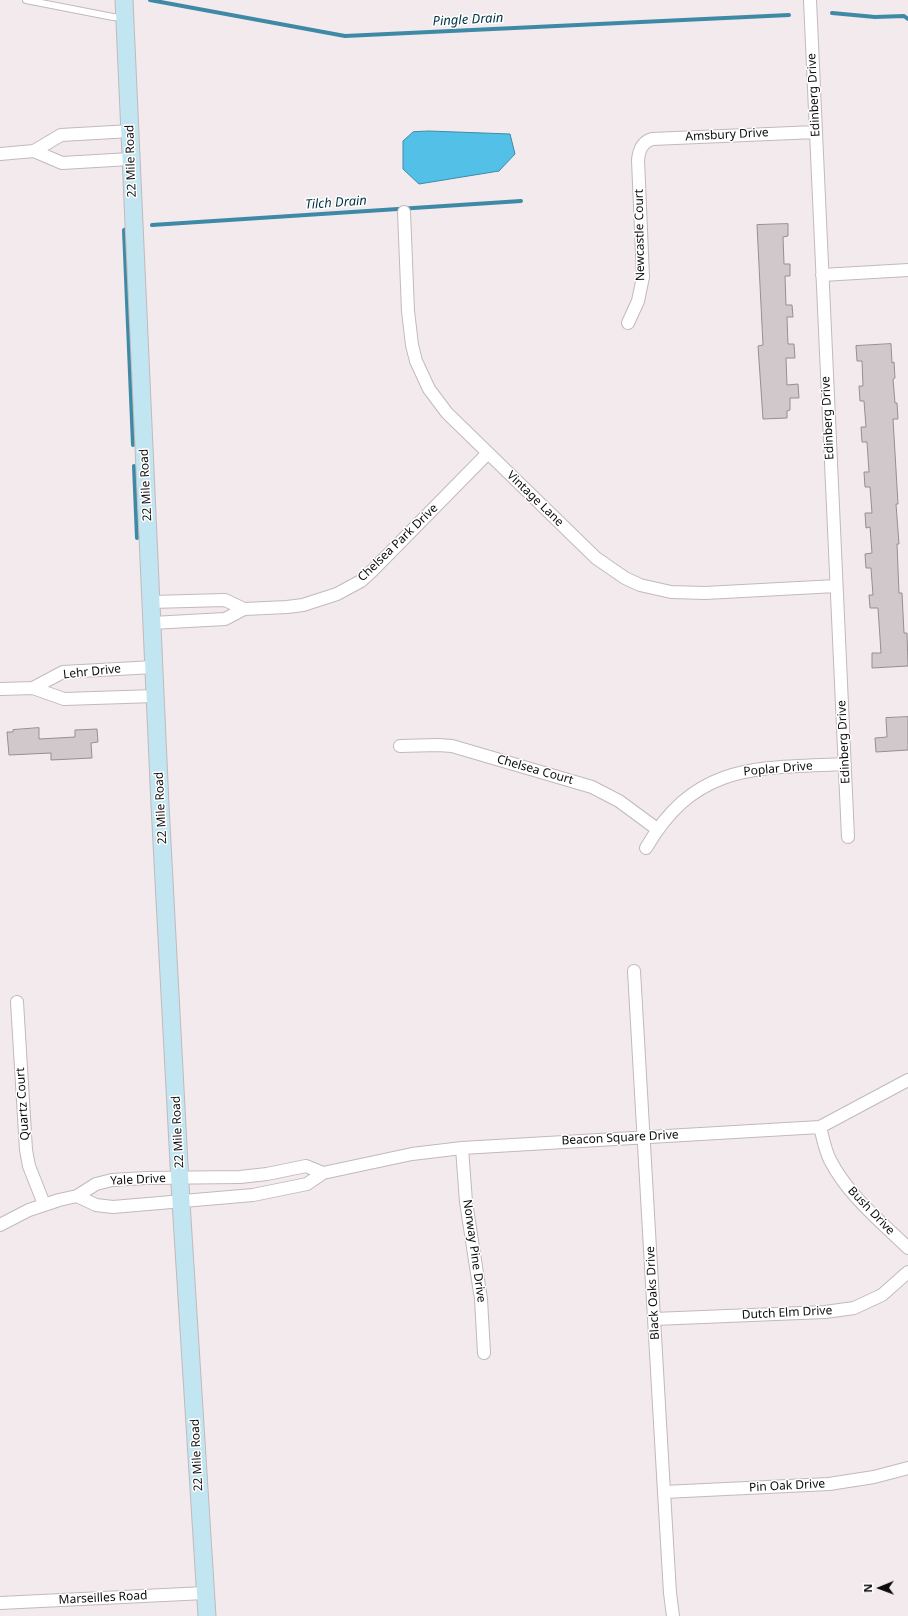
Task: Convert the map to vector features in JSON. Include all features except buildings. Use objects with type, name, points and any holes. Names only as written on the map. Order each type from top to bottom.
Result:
[{"type":"street","name":"22 Mile Road","points":[[124,0],[155,696],[181,1202],[207,1616]]},
{"type":"street","name":"Edinberg Drive","points":[[810,0],[848,837]]},
{"type":"street","points":[[0,154],[34,151],[61,135],[131,131]]},
{"type":"street","name":"Amsbury Drive","points":[[642,146],[647,140],[652,139],[816,132]]},
{"type":"street","name":"Newcastle Court","points":[[628,323],[638,300],[643,277],[638,160],[642,146]]},
{"type":"street","points":[[34,151],[62,163],[130,159]]},
{"type":"street","name":"Vintage Lane","points":[[404,212],[408,311],[412,345],[416,361],[429,389],[447,413],[596,558],[625,578],[640,585],[671,592],[686,593],[836,586]]},
{"type":"street","points":[[822,275],[908,270]]},
{"type":"street","name":"Chelsea Park Drive","points":[[152,623],[225,619],[244,609],[303,605],[337,594],[361,581],[372,572],[488,452]]},
{"type":"street","name":"Chelsea Park Drive","points":[[151,602],[225,600],[244,609]]},
{"type":"street","name":"Lehr Drive","points":[[33,688],[63,672],[154,667]]},
{"type":"street","name":"Lehr Drive","points":[[0,690],[33,688],[64,699],[155,696]]},
{"type":"street","name":"Chelsea Court","points":[[400,746],[438,744],[452,746],[573,781],[607,794],[657,829]]},
{"type":"street","name":"Poplar Drive","points":[[646,848],[657,829],[678,805],[690,795],[718,779],[751,770],[845,764]]},
{"type":"street","name":"Black Oaks Drive","points":[[634,970],[645,1137],[670,1593],[674,1616]]},
{"type":"street","name":"Quartz Court","points":[[16,1002],[26,1150],[31,1172],[44,1204]]},
{"type":"street","name":"Beacon Square Drive","points":[[181,1202],[270,1193],[307,1184],[323,1173],[412,1154],[462,1148],[820,1127],[908,1080]]},
{"type":"street","name":"Bush Drive","points":[[820,1127],[829,1159],[844,1184],[859,1201],[908,1248]]},
{"type":"street","name":"Norway Pine Drive","points":[[462,1148],[466,1202],[481,1299],[484,1354]]},
{"type":"street","points":[[180,1178],[252,1176],[306,1166],[323,1173]]},
{"type":"street","name":"Yale Drive","points":[[0,1225],[44,1204],[77,1196],[96,1184],[104,1181],[146,1178],[180,1178]]},
{"type":"street","name":"Yale Drive","points":[[77,1196],[96,1205],[113,1208],[181,1202]]},
{"type":"street","name":"Dutch Elm Drive","points":[[654,1319],[825,1312],[854,1308],[882,1296],[908,1272]]},
{"type":"street","name":"Pin Oak Drive","points":[[664,1492],[829,1484],[874,1477],[908,1468]]},
{"type":"street","name":"Marseilles Road","points":[[0,1603],[205,1593]]},
{"type":"lane","points":[[26,0],[125,18]]},
{"type":"water","points":[[429,131],[510,134],[515,154],[499,171],[419,184],[403,169],[403,141],[413,132]]},
{"type":"waterway","name":"Pingle Drain","points":[[150,0],[345,36],[789,15]]},
{"type":"waterway","name":"Pingle Drain","points":[[832,13],[875,17],[904,16],[908,19]]},
{"type":"waterway","name":"Tilch Drain","points":[[152,225],[521,201]]},
{"type":"waterway","name":"Tilch Drain","points":[[126,229],[124,230],[133,445]]},
{"type":"waterway","name":"Tilch Drain","points":[[134,466],[137,538]]}]
